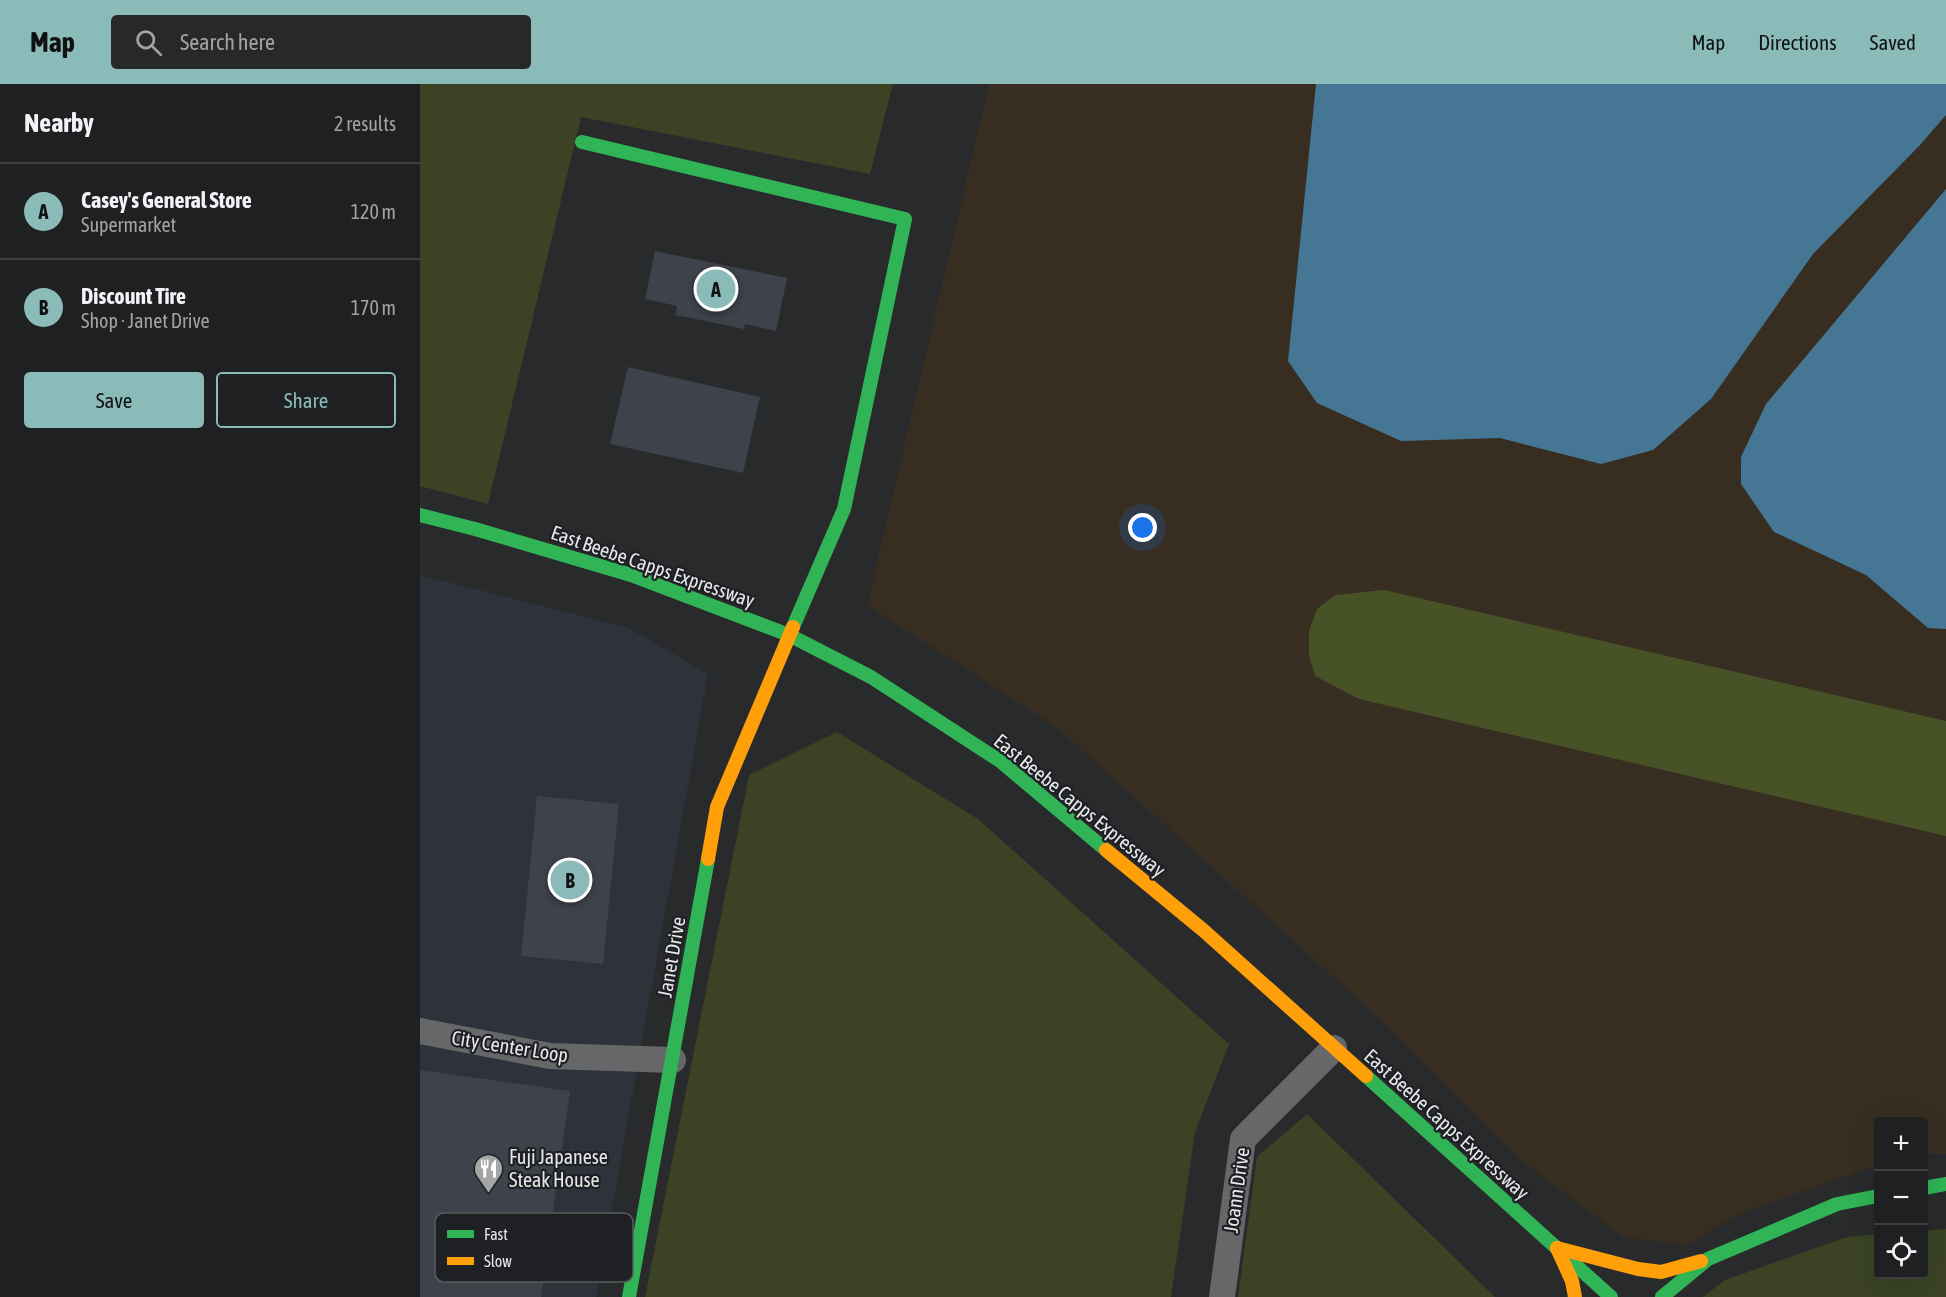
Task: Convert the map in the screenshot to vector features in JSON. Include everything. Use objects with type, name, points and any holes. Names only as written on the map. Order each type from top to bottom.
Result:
[{"type":"main road","name":"Janet Drive","points":[[582,142],[905,219],[844,509],[717,807],[633,1275]]},
{"type":"main road","name":"East Beebe Capps Expressway","points":[[420,515],[632,575],[789,634],[871,677],[1000,761],[1203,930],[1611,1297]]},
{"type":"main road","points":[[1928,1187],[1946,1184]]},
{"type":"main road","points":[[1557,1248],[1638,1269],[1661,1272],[1708,1259],[1837,1204],[1874,1197]]},
{"type":"main road","points":[[1557,1248],[1572,1281],[1575,1297]]},
{"type":"main road","points":[[1662,1297],[1708,1259]]},
{"type":"main road","name":"Janet Drive","points":[[629,1297],[632,1282]]},
{"type":"street","name":"City Center Loop","points":[[420,1031],[550,1056],[673,1060]]},
{"type":"street","name":"Joann Drive","points":[[1222,1297],[1243,1139],[1334,1048]]},
{"type":"shaded area","points":[[989,84],[1946,84],[1946,1154],[1928,1154],[1928,1117],[1874,1117],[1874,1166],[1741,1213],[1686,1245],[1623,1237],[1522,1161],[1368,1008],[1055,726],[867,605]]},
{"type":"shaded area","points":[[420,575],[629,628],[708,674],[611,1213],[435,1213],[435,1282],[599,1282],[596,1297],[420,1297]]},
{"type":"green space","points":[[420,84],[893,84],[870,174],[581,117],[488,504],[420,486]]},
{"type":"green space","points":[[1384,590],[1946,721],[1946,836],[1359,699],[1315,676],[1309,655],[1309,631],[1317,609],[1335,595]]},
{"type":"green space","points":[[837,732],[978,819],[1229,1044],[1195,1132],[1171,1297],[645,1297],[749,775]]},
{"type":"green space","points":[[1307,1114],[1495,1297],[1238,1297],[1257,1157]]},
{"type":"green space","points":[[1946,1229],[1946,1297],[1703,1297],[1725,1280],[1847,1237],[1874,1234],[1874,1279],[1928,1279],[1928,1231]]},
{"type":"water","points":[[1316,84],[1946,84],[1946,115],[1920,145],[1813,254],[1711,399],[1653,450],[1601,464],[1500,438],[1401,441],[1317,403],[1288,361]]},
{"type":"water","points":[[1946,189],[1946,629],[1928,628],[1866,575],[1774,532],[1741,484],[1741,457],[1766,404]]},
{"type":"building","points":[[655,251],[787,278],[776,331],[745,324],[744,329],[676,315],[677,306],[645,299]]},
{"type":"building","points":[[628,367],[760,397],[743,473],[610,444]]},
{"type":"building","points":[[537,796],[619,804],[603,964],[521,956]]},
{"type":"building","name":"Fuji Japanese Steak House","points":[[420,1070],[570,1091],[553,1213],[435,1213],[435,1282],[543,1282],[541,1297],[420,1297]]},
{"type":"traffic: fast","points":[[582,142],[905,219],[844,509],[793,627]]},
{"type":"traffic: fast","points":[[420,515],[631,575],[789,635],[871,677],[1000,761],[1106,850]]},
{"type":"traffic: fast","points":[[633,1275],[708,859]]},
{"type":"traffic: fast","points":[[1366,1076],[1611,1297]]},
{"type":"traffic: fast","points":[[1928,1187],[1946,1184]]},
{"type":"traffic: fast","points":[[1662,1297],[1708,1259],[1837,1204],[1874,1197]]},
{"type":"traffic: fast","points":[[629,1297],[632,1282]]},
{"type":"traffic: slow","points":[[708,859],[717,807],[793,627]]},
{"type":"traffic: slow","points":[[1106,850],[1203,930],[1366,1076]]},
{"type":"traffic: slow","points":[[1557,1248],[1638,1269],[1661,1272],[1701,1261]]},
{"type":"traffic: slow","points":[[1557,1248],[1572,1281],[1575,1297]]},
{"type":"place","name":"Casey's General Store","points":[[716,289]]},
{"type":"place","name":"Discount Tire","points":[[570,880]]},
{"type":"place","name":"Fuji Japanese Steak House","points":[[488,1194]]}]
